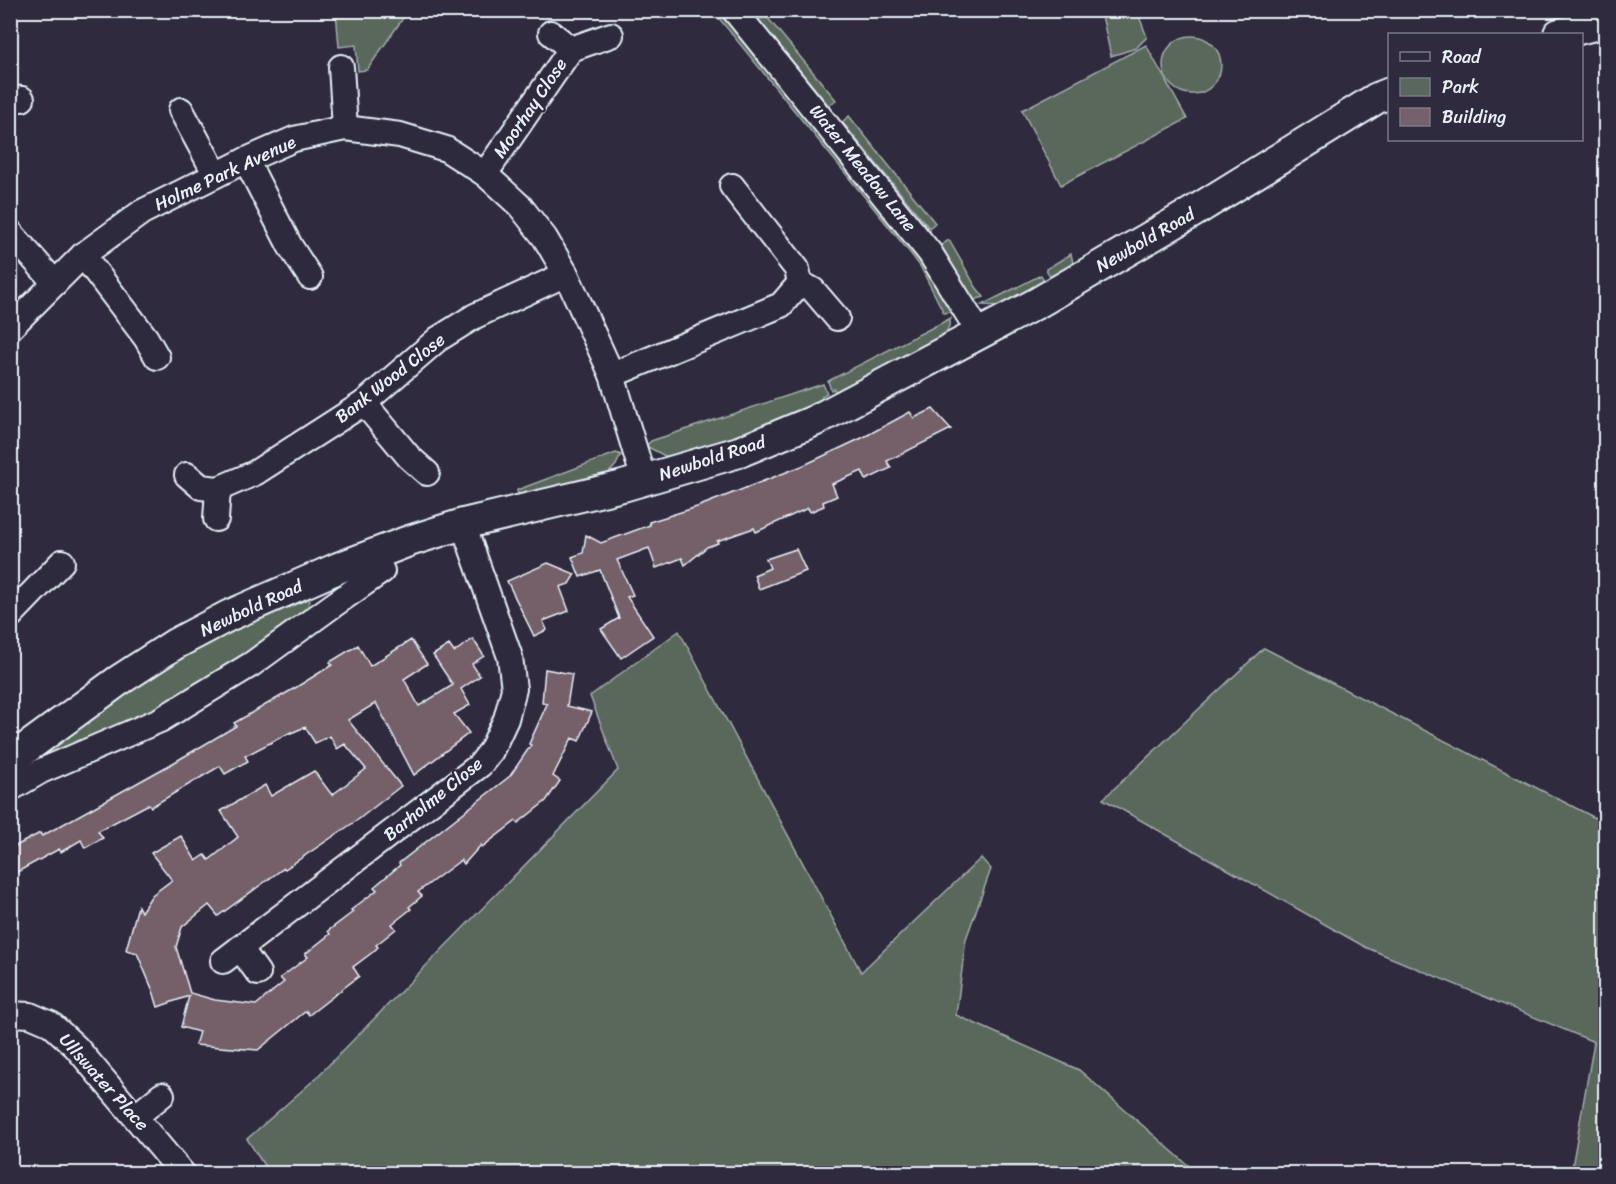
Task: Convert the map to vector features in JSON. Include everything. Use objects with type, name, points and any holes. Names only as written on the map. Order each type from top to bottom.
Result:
[{"type":"main road","points":[[1563,33],[1605,22]]},
{"type":"main road","name":"Newbold Road","points":[[10,760],[118,681],[183,639],[228,616],[338,568],[409,541],[463,524],[644,480],[739,452],[814,421],[980,334],[1193,212],[1294,148],[1388,93]]},
{"type":"street","name":"Water Meadow Lane","points":[[734,10],[930,253],[980,334]]},
{"type":"street","points":[[551,33],[570,49]]},
{"type":"street","name":"Moorhay Close","points":[[485,174],[570,49],[611,35]]},
{"type":"street","points":[[341,67],[345,128]]},
{"type":"street","points":[[181,110],[216,175]]},
{"type":"street","name":"Holme Park Avenue","points":[[10,328],[82,255],[141,212],[246,160],[294,139],[345,128],[400,135],[446,149],[485,174],[520,206],[545,238],[566,274],[612,375],[644,480]]},
{"type":"street","points":[[246,160],[290,246],[310,277]]},
{"type":"street","points":[[732,186],[797,269],[800,283],[813,290],[837,318]]},
{"type":"street","points":[[10,232],[56,283]]},
{"type":"street","points":[[82,255],[116,318],[146,338],[157,357]]},
{"type":"street","name":"Bank Wood Close","points":[[218,489],[255,473],[363,403],[438,339],[475,316],[566,274]]},
{"type":"street","points":[[612,375],[781,305],[800,283]]},
{"type":"street","points":[[363,403],[409,457],[427,473]]},
{"type":"street","points":[[187,475],[201,487],[218,489],[216,519]]},
{"type":"street","name":"Barholme Close","points":[[258,973],[232,955],[480,765],[491,751],[506,719],[514,689],[510,657],[463,524]]},
{"type":"street","points":[[10,616],[62,562]]},
{"type":"street","name":"Newbold Road","points":[[10,789],[41,771],[160,720],[252,664],[382,571]]},
{"type":"street","name":"Ullswater Place","points":[[10,1014],[30,1015],[51,1024],[76,1047],[183,1173]]},
{"type":"street","points":[[135,1117],[162,1095]]},
{"type":"green space","points":[[336,10],[408,11],[367,70],[358,71],[356,45],[339,47]]},
{"type":"green space","points":[[713,11],[725,11],[911,239],[949,304],[951,312],[944,313],[920,266],[911,254]]},
{"type":"green space","points":[[751,11],[762,11],[836,100],[829,106]]},
{"type":"green space","points":[[1101,11],[1137,11],[1147,37],[1136,48],[1111,56]]},
{"type":"green space","points":[[1192,36],[1203,38],[1216,49],[1221,65],[1219,76],[1208,89],[1192,94],[1181,92],[1168,81],[1163,65],[1165,54],[1176,41]]},
{"type":"green space","points":[[1146,45],[1187,119],[1061,185],[1022,110]]},
{"type":"green space","points":[[849,116],[935,223],[929,228],[842,122]]},
{"type":"green space","points":[[949,240],[984,297],[974,300],[968,293],[941,245]]},
{"type":"green space","points":[[1071,254],[1073,263],[1069,268],[1051,278],[1046,269]]},
{"type":"green space","points":[[1041,275],[1045,282],[1001,306],[982,305]]},
{"type":"green space","points":[[951,318],[942,338],[836,394],[834,389],[831,390],[828,381]]},
{"type":"green space","points":[[823,384],[827,393],[822,396],[823,400],[736,437],[680,456],[665,456],[646,446],[651,441]]},
{"type":"green space","points":[[616,453],[621,455],[607,475],[518,495],[517,490]]},
{"type":"green space","points":[[308,596],[310,601],[306,609],[221,675],[118,728],[52,754],[47,751],[48,744],[191,648]]},
{"type":"green space","points":[[679,631],[861,972],[981,858],[991,869],[966,939],[956,1015],[1079,1070],[1197,1173],[269,1173],[247,1139],[315,1079],[618,770],[590,696]]},
{"type":"green space","points":[[1264,648],[1605,823],[1605,1173],[1571,1173],[1594,1042],[1365,947],[1103,799]]},
{"type":"building","points":[[933,409],[951,429],[887,461],[891,468],[866,480],[862,471],[832,484],[837,496],[823,502],[824,506],[810,512],[808,508],[756,532],[754,528],[717,541],[718,543],[707,547],[685,565],[682,558],[656,568],[649,548],[617,560],[633,595],[627,597],[653,636],[621,658],[601,629],[619,618],[600,570],[580,577],[572,557],[583,553],[586,535],[601,543],[650,525],[649,522],[697,507],[802,466],[910,412],[914,418]]},
{"type":"building","points":[[796,549],[806,571],[759,589],[754,575],[770,568],[766,559]]},
{"type":"building","points":[[548,563],[575,574],[569,584],[560,587],[569,611],[543,621],[547,630],[534,636],[507,581]]},
{"type":"building","points":[[473,639],[484,656],[472,664],[480,676],[461,689],[470,705],[454,714],[469,733],[414,775],[376,703],[348,720],[401,786],[359,819],[284,868],[218,916],[209,905],[182,927],[176,947],[190,993],[215,1000],[256,1005],[284,982],[280,978],[308,957],[305,954],[330,934],[328,931],[377,890],[374,887],[400,865],[399,863],[510,776],[531,745],[529,744],[547,704],[542,703],[545,669],[572,674],[567,706],[592,712],[579,741],[572,738],[553,776],[560,781],[546,801],[518,823],[516,821],[482,847],[481,845],[464,864],[461,860],[418,892],[422,896],[409,907],[411,909],[392,924],[396,929],[376,945],[378,947],[373,952],[353,967],[359,976],[309,1015],[306,1011],[258,1050],[195,1045],[199,1032],[181,1027],[189,996],[158,1007],[137,953],[126,950],[138,906],[141,912],[152,895],[172,880],[151,853],[181,836],[196,861],[205,855],[209,860],[238,837],[221,811],[265,785],[271,796],[314,771],[332,795],[366,769],[345,744],[337,749],[330,736],[315,743],[305,727],[291,732],[245,756],[248,761],[225,774],[220,766],[151,807],[149,804],[98,831],[103,838],[85,848],[81,840],[61,852],[59,849],[10,876],[10,849],[40,833],[42,836],[173,763],[236,726],[234,723],[332,665],[330,662],[358,645],[370,666],[411,640],[427,664],[404,679],[419,706],[453,685],[433,655],[449,645],[454,652]]}]
